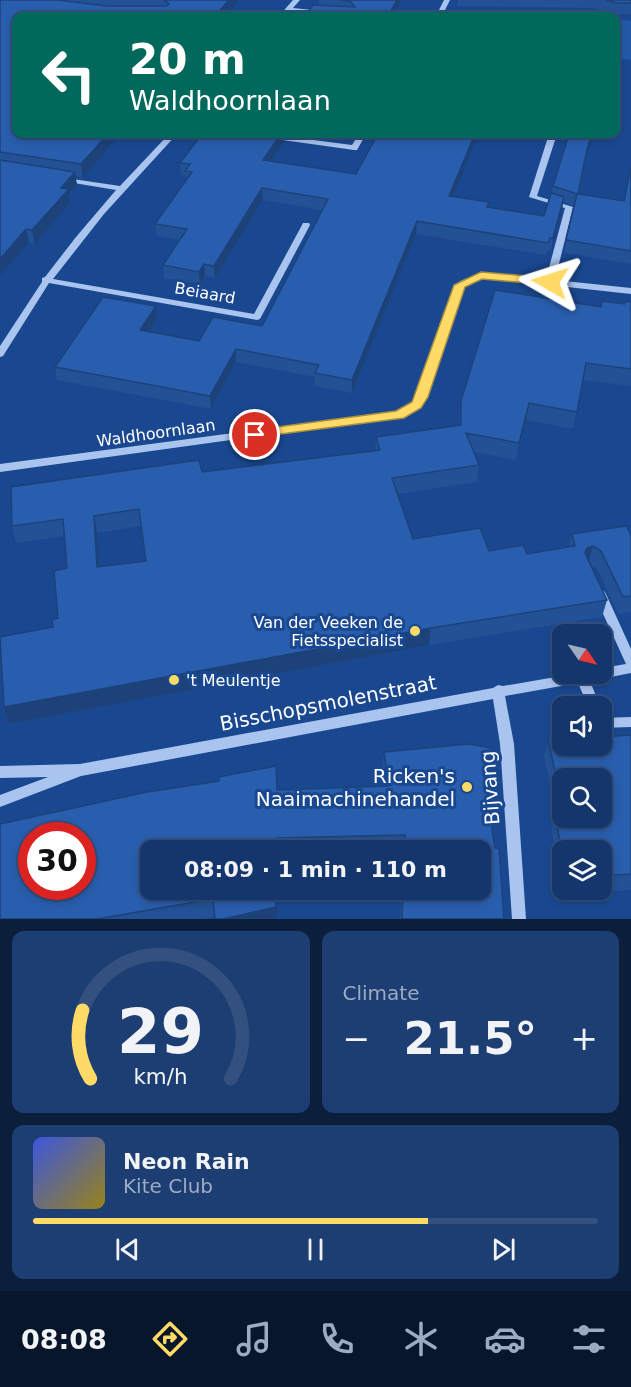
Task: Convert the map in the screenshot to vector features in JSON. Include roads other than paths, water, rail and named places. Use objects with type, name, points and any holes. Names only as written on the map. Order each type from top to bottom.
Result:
[{"type":"street","points":[[286,12],[297,0]]},
{"type":"street","points":[[289,9],[315,12]]},
{"type":"street","points":[[0,354],[45,280],[82,232],[169,138]]},
{"type":"street","points":[[283,138],[354,148],[360,138]]},
{"type":"street","points":[[550,282],[569,207],[533,197],[552,138]]},
{"type":"street","points":[[47,176],[122,189]]},
{"type":"street","name":"Beiaard","points":[[45,280],[257,317],[306,225]]},
{"type":"street","name":"Waldhoornlaan","points":[[0,468],[400,414],[416,405],[422,397],[460,285],[481,276],[631,291]]},
{"type":"street","points":[[593,579],[631,662]]},
{"type":"street","name":"Bisschopsmolenstraat","points":[[612,671],[631,668]]},
{"type":"street","name":"Bisschopsmolenstraat","points":[[0,772],[80,770],[552,681]]},
{"type":"street","name":"Bijvang","points":[[498,690],[507,744],[519,919]]},
{"type":"street","points":[[612,723],[631,722]]},
{"type":"street","name":"Bisschopsmolenstraat","points":[[0,801],[80,770]]},
{"type":"place","name":"Van der Veeken de Fietsspecialist","points":[[415,631]]},
{"type":"place","name":"'t Meulentje","points":[[174,680]]},
{"type":"place","name":"Ricken's Naaimachinehandel","points":[[467,787]]}]
